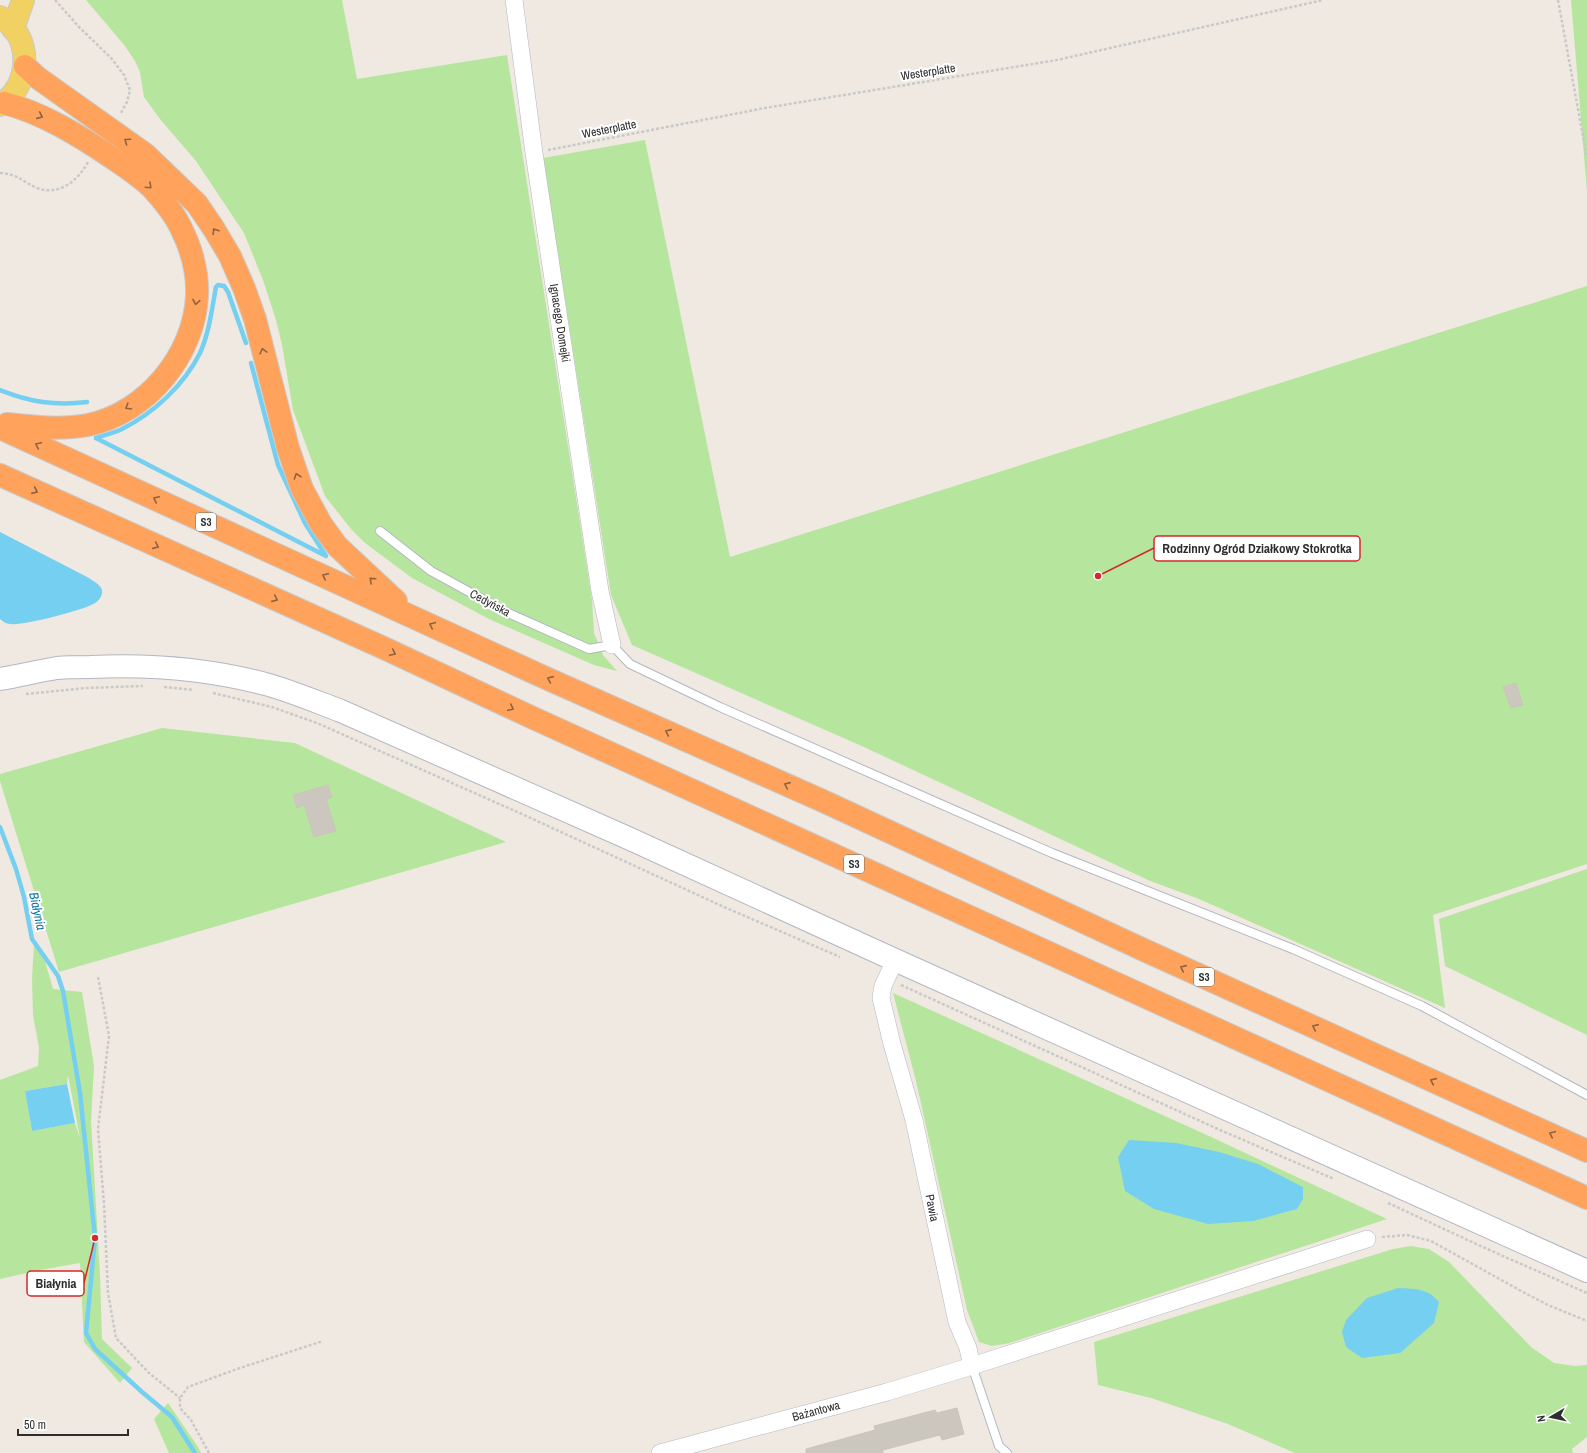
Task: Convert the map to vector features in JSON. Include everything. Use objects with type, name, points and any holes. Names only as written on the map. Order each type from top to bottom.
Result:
[{"type":"highway","points":[[25,66],[38,78],[145,154],[197,204],[230,256],[246,294],[255,319],[288,448],[302,489],[321,524],[337,546],[412,616]]},
{"type":"highway","points":[[0,423],[43,428],[88,425],[108,419],[130,407],[152,391],[170,371],[184,347],[193,322],[197,295],[196,270],[191,252],[180,227],[170,210],[152,188],[131,171],[93,145],[50,121],[20,107],[2,104]]},
{"type":"highway","name":"S3","points":[[0,428],[548,679],[823,800],[1144,950],[1587,1151]]},
{"type":"highway","name":"S3","points":[[0,475],[386,649],[531,717],[1587,1198]]},
{"type":"main road","points":[[2,104],[12,96],[18,87],[25,66],[25,55],[22,45],[7,23],[23,0]]},
{"type":"main road","points":[[0,680],[57,668],[150,666],[204,672],[269,685],[302,696],[340,711],[628,838],[890,969],[1587,1271]]},
{"type":"street","name":"Ignacego Domejki","points":[[514,0],[534,153],[600,591],[612,645]]},
{"type":"street","name":"Pawia","points":[[890,969],[883,986],[881,998],[892,1044],[914,1120],[957,1322],[968,1348],[972,1366]]},
{"type":"street","name":"Bażantowa","points":[[660,1453],[887,1392],[1367,1239]]},
{"type":"lane","name":"Cedyńska","points":[[380,531],[431,571],[504,611],[589,649],[612,645]]},
{"type":"lane","points":[[612,645],[630,664],[720,707],[1052,853],[1293,949],[1422,1006],[1587,1095]]},
{"type":"lane","name":"Pawia","points":[[972,1366],[999,1446],[1007,1453]]},
{"type":"path","points":[[55,0],[79,27],[112,58],[124,75],[130,90],[127,102],[121,113]]},
{"type":"path","name":"Westerplatte","points":[[534,153],[765,108],[1057,60],[1322,0]]},
{"type":"path","points":[[1558,0],[1587,158]]},
{"type":"path","points":[[0,173],[11,173],[40,189],[53,191],[64,187],[75,179],[83,171],[90,158]]},
{"type":"path","points":[[20,695],[87,688],[148,686]]},
{"type":"path","points":[[162,687],[201,691]]},
{"type":"path","points":[[208,692],[272,707],[317,723],[524,815],[724,907],[841,957]]},
{"type":"path","points":[[890,969],[1206,1123],[1339,1181]]},
{"type":"path","points":[[98,977],[109,1036],[98,1129],[104,1204],[108,1293],[116,1338],[150,1373],[180,1398]]},
{"type":"path","points":[[1381,1200],[1587,1293]]},
{"type":"path","points":[[1367,1239],[1394,1235],[1407,1235],[1431,1241],[1535,1299],[1587,1321]]},
{"type":"path","points":[[209,1453],[192,1420],[180,1408],[180,1398],[188,1387],[236,1369],[323,1341]]},
{"type":"green space","points":[[86,0],[342,0],[357,79],[507,55],[592,600],[594,633],[603,655],[617,671],[594,665],[489,619],[412,578],[365,543],[351,529],[325,496],[293,410],[282,345],[276,320],[263,280],[244,233],[196,161],[160,119],[144,97],[140,72],[125,46]]},
{"type":"green space","points":[[1571,0],[1587,0],[1587,191]]},
{"type":"green space","points":[[645,140],[730,557],[1587,286],[1587,864],[1433,915],[1445,1008],[1199,899],[1148,880],[864,747],[632,645],[611,595],[543,158]]},
{"type":"green space","points":[[162,728],[295,743],[506,842],[59,972],[0,781],[0,774]]},
{"type":"green space","points":[[1587,869],[1587,1035],[1445,966],[1439,919]]},
{"type":"green space","points":[[34,944],[45,961],[53,989],[82,992],[94,1066],[91,1121],[100,1275],[102,1339],[132,1368],[120,1383],[84,1342],[80,1263],[0,1279],[0,1080],[38,1066],[39,1048],[33,1015],[32,978]],"holes":[[[68,1075],[80,1138],[75,1123],[32,1131],[25,1091],[67,1084]]]},
{"type":"green space","points":[[893,993],[1209,1136],[1387,1219],[1010,1343],[992,1346],[979,1342],[967,1310],[916,1081]]},
{"type":"green space","points":[[1411,1246],[1429,1249],[1449,1262],[1531,1347],[1554,1363],[1575,1366],[1587,1365],[1587,1437],[1572,1449],[1573,1453],[1295,1453],[1228,1424],[1151,1398],[1098,1385],[1094,1342],[1393,1249]]},
{"type":"green space","points":[[168,1403],[201,1453],[169,1453],[154,1419]]},
{"type":"water","points":[[0,532],[89,578],[101,588],[102,594],[100,598],[89,606],[53,617],[17,624],[8,624],[2,621],[0,619]]},
{"type":"water","points":[[67,1084],[75,1123],[32,1131],[25,1091]]},
{"type":"water","points":[[1129,1140],[1176,1143],[1219,1152],[1258,1164],[1303,1187],[1303,1199],[1297,1209],[1253,1221],[1208,1224],[1154,1209],[1125,1191],[1118,1157]]},
{"type":"water","points":[[1398,1288],[1421,1290],[1435,1297],[1439,1302],[1434,1323],[1400,1353],[1362,1358],[1346,1347],[1342,1332],[1346,1320],[1367,1298]]},
{"type":"building","points":[[1516,683],[1523,705],[1511,708],[1503,687]]},
{"type":"building","points":[[328,785],[332,797],[326,799],[336,831],[314,837],[304,805],[297,808],[293,795]]},
{"type":"building","points":[[957,1408],[964,1434],[942,1440],[940,1435],[883,1450],[883,1453],[806,1453],[806,1449],[875,1430],[874,1426],[935,1410],[937,1413]]},
{"type":"waterway","points":[[96,438],[122,429],[145,415],[167,397],[186,376],[200,353],[206,337],[216,287],[218,285],[224,286],[228,292],[246,343]]},
{"type":"waterway","points":[[96,438],[326,556],[305,523],[278,465],[251,363]]},
{"type":"waterway","points":[[0,390],[22,398],[43,402],[64,404],[87,402]]},
{"type":"waterway","name":"Białynia","points":[[0,827],[16,869],[24,897],[32,939],[58,976],[63,991],[80,1093],[95,1238],[86,1333],[95,1349],[172,1417],[195,1453]]},
{"type":"place","name":"Rodzinny Ogród Działkowy Stokrotka","points":[[1098,576]]},
{"type":"place","name":"Białynia","points":[[95,1238]]}]
